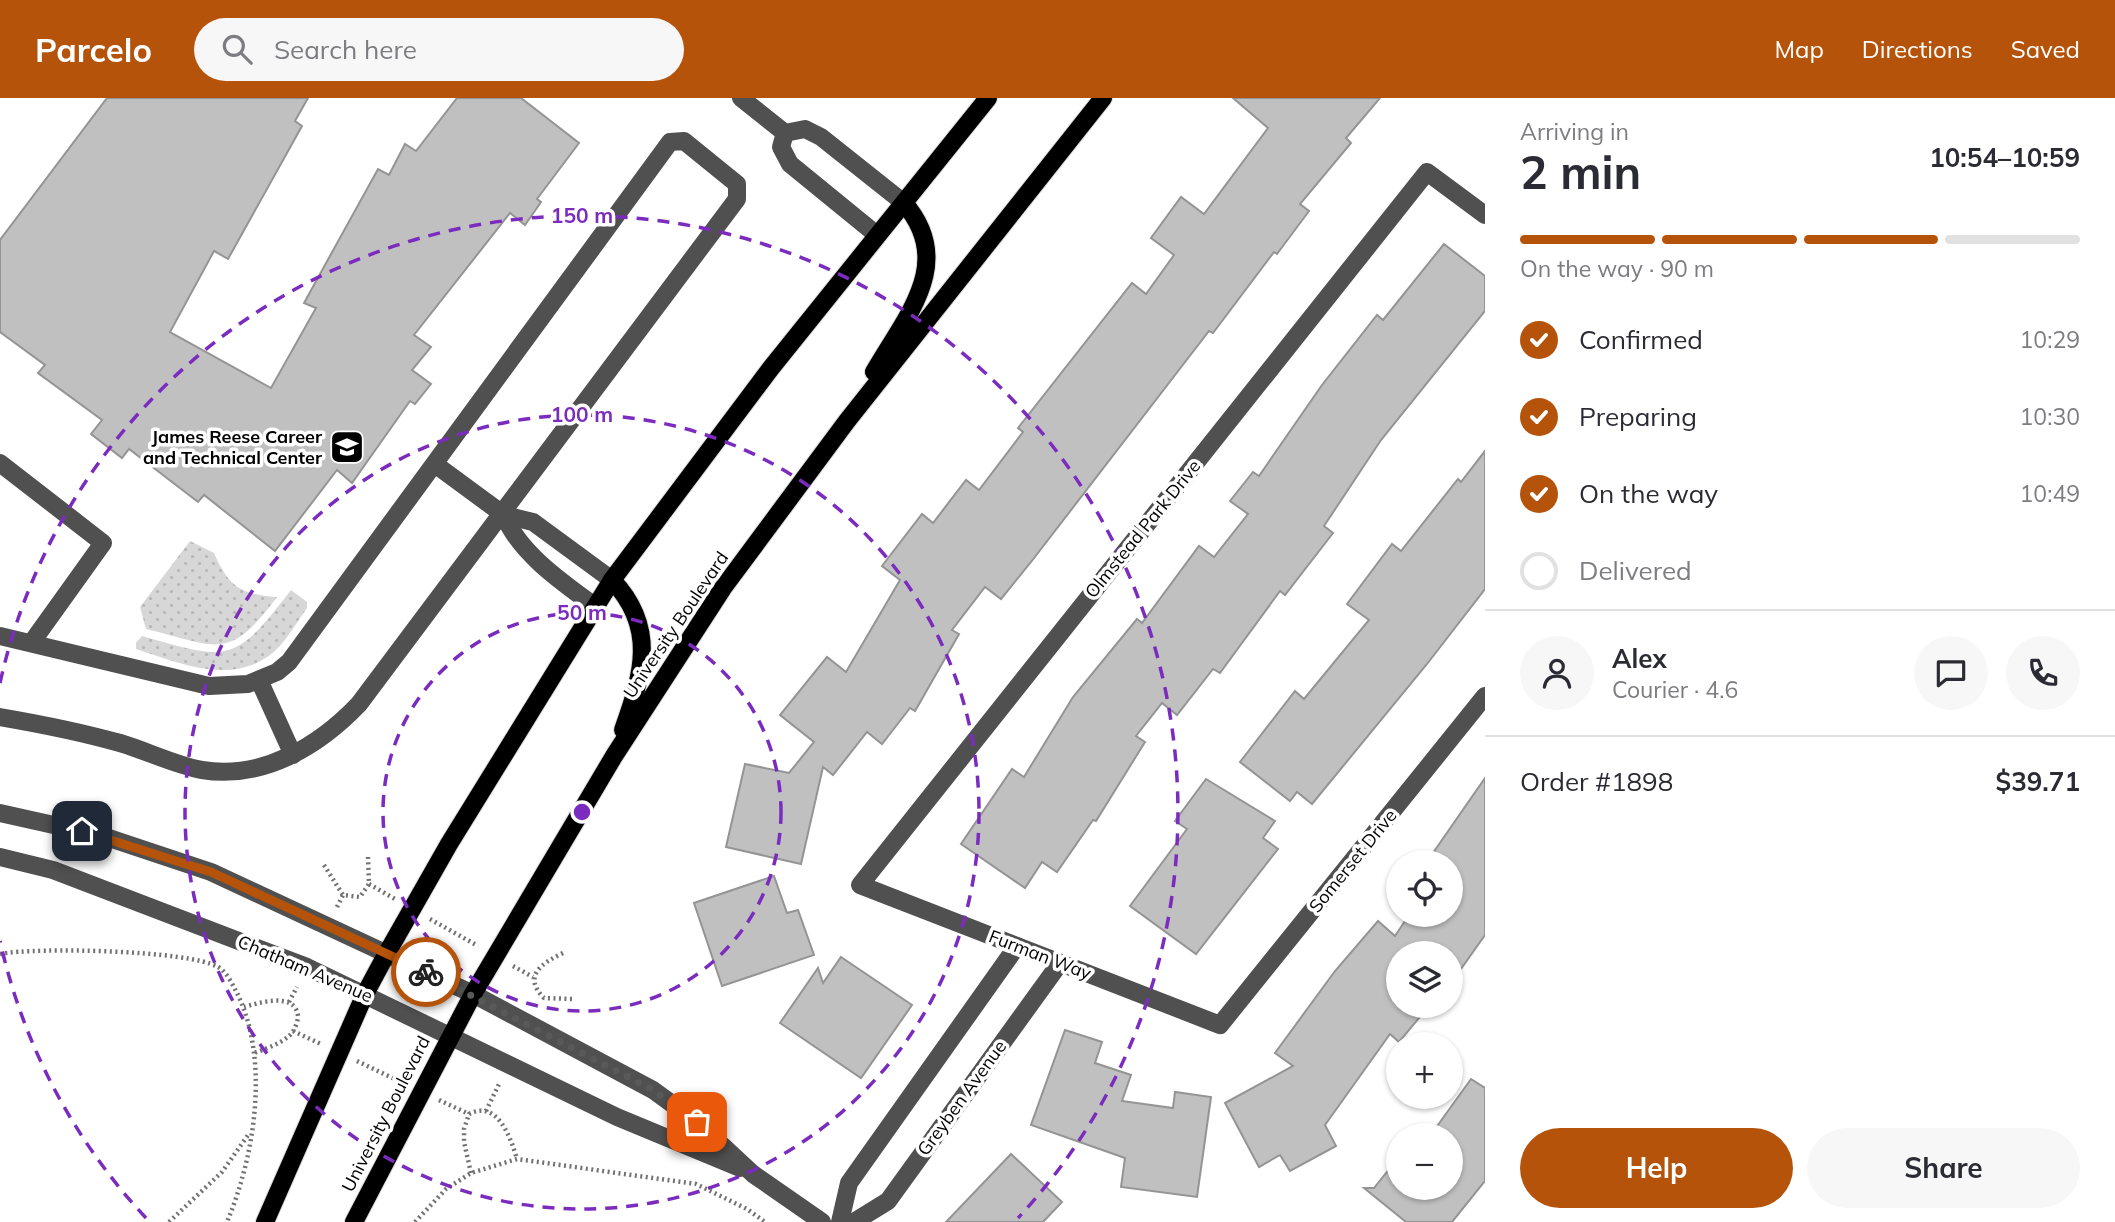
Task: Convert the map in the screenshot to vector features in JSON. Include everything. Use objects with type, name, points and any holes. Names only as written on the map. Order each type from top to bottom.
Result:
[{"type":"main road","points":[[265,1222],[365,995],[387,953],[612,580],[771,368],[988,98]]},
{"type":"main road","name":"University Boulevard","points":[[354,1222],[420,1091],[473,994],[614,756],[723,588],[847,421],[1103,98]]},
{"type":"main road","points":[[847,421],[922,288],[927,254],[924,236],[918,219],[904,203]]},
{"type":"main road","points":[[612,580],[628,597],[636,612],[642,645],[638,682],[614,756]]},
{"type":"street","points":[[741,98],[785,133],[805,129],[821,137],[904,203]]},
{"type":"street","points":[[785,133],[781,147],[790,164],[877,235]]},
{"type":"street","points":[[0,636],[209,686],[226,687],[259,680],[277,672],[289,662],[436,465],[670,142],[684,141],[737,184],[737,199],[359,704],[327,735],[293,755],[250,768],[203,770],[108,740],[0,717]]},
{"type":"street","name":"Olmstead Park Drive","points":[[860,885],[1427,172],[1485,215]]},
{"type":"street","points":[[0,463],[103,543],[32,642]]},
{"type":"street","points":[[436,465],[502,513],[533,522],[612,580]]},
{"type":"street","points":[[502,513],[511,532],[564,583],[596,607]]},
{"type":"street","points":[[259,680],[293,755]]},
{"type":"street","name":"Somerset Drive","points":[[1220,1025],[1485,696]]},
{"type":"street","name":"Chatham Avenue","points":[[0,813],[103,836],[211,872],[473,994],[653,1090],[697,1122],[753,1174],[822,1222]]},
{"type":"street","name":"Chatham Avenue","points":[[0,857],[53,870],[307,967],[617,1117],[753,1174]]},
{"type":"street","name":"Furman Way","points":[[860,885],[1220,1025]]},
{"type":"street","points":[[840,1222],[849,1183],[1017,946]]},
{"type":"street","name":"Greyben Avenue","points":[[854,1222],[888,1201],[1060,963]]},
{"type":"path","points":[[324,866],[335,886],[351,898],[360,897],[369,884],[368,856]]},
{"type":"path","points":[[369,884],[533,977]]},
{"type":"path","points":[[0,954],[66,950],[110,952],[219,967],[230,980],[244,1007],[254,1054],[256,1079],[249,1134],[227,1222]]},
{"type":"path","points":[[563,953],[546,961],[533,977],[534,986],[544,998],[573,999]]},
{"type":"path","points":[[244,1007],[266,1001],[289,1002],[297,1011],[298,1019],[293,1031],[282,1040],[254,1054]]},
{"type":"path","points":[[293,1031],[469,1114],[476,1111],[494,1114],[510,1135],[517,1160]]},
{"type":"path","points":[[469,1114],[464,1129],[464,1142],[471,1173]]},
{"type":"path","points":[[169,1222],[222,1172],[249,1134]]},
{"type":"path","points":[[415,1222],[446,1189],[471,1173],[517,1160],[695,1184],[747,1209],[765,1222]]},
{"type":"path","points":[[421,1222],[423,1214]]},
{"type":"shaded area","points":[[190,541],[214,553],[225,574],[237,587],[254,594],[277,597],[246,632],[233,641],[206,644],[146,629],[140,607]]},
{"type":"shaded area","points":[[291,590],[307,602],[307,608],[281,645],[254,664],[238,669],[204,668],[136,649],[136,643],[142,636],[194,650],[228,650],[242,644],[256,632]]},
{"type":"building","points":[[107,98],[308,98],[295,121],[302,126],[228,259],[214,251],[170,332],[271,388],[316,308],[304,303],[378,169],[389,175],[405,144],[416,151],[457,98],[521,98],[579,143],[537,199],[541,202],[525,225],[510,213],[414,335],[431,347],[412,370],[431,384],[415,404],[410,401],[352,483],[337,470],[275,551],[204,495],[198,502],[129,449],[122,458],[91,434],[102,420],[38,373],[45,365],[0,332],[0,240]]},
{"type":"building","points":[[1233,98],[1380,98],[1346,138],[1351,143],[1300,204],[1309,211],[1277,254],[1274,252],[1213,333],[1209,331],[1031,562],[1001,599],[985,587],[952,630],[959,634],[915,711],[910,708],[882,744],[867,732],[833,775],[823,767],[801,864],[726,847],[745,764],[789,773],[814,742],[780,715],[827,657],[846,672],[900,580],[882,566],[922,514],[933,523],[966,480],[979,490],[1023,432],[1018,428],[1132,283],[1146,294],[1174,255],[1151,238],[1181,197],[1204,214],[1268,128]]},
{"type":"building","points":[[1444,244],[1485,276],[1485,311],[1381,440],[1324,526],[1333,533],[1285,595],[1280,591],[1220,673],[1213,669],[1177,715],[1162,703],[1136,736],[1145,742],[1096,821],[1093,820],[1057,872],[1042,862],[1025,888],[961,844],[1012,769],[1024,777],[1073,697],[1137,619],[1142,623],[1199,546],[1214,557],[1248,514],[1230,501],[1253,472],[1259,476],[1322,385],[1377,315],[1383,320]]},
{"type":"building","points":[[1485,451],[1485,589],[1312,804],[1297,792],[1290,801],[1240,762],[1295,691],[1304,699],[1369,620],[1347,604],[1392,544],[1401,551],[1458,479],[1461,482]]},
{"type":"building","points":[[1485,778],[1485,935],[1463,966],[1463,941],[1386,941],[1386,1018],[1419,1018],[1407,1032],[1386,1032],[1386,1040],[1325,1125],[1336,1146],[1290,1171],[1280,1155],[1259,1167],[1225,1103],[1293,1066],[1275,1053],[1335,971],[1378,921],[1395,936],[1401,927],[1463,927],[1463,850],[1435,850]]},
{"type":"building","points":[[1206,779],[1275,821],[1263,838],[1278,849],[1196,954],[1130,906],[1187,829],[1175,821]]},
{"type":"building","points":[[774,876],[787,913],[798,910],[814,955],[722,986],[694,903]]},
{"type":"building","points":[[841,957],[912,1005],[861,1078],[780,1023],[818,968],[823,983]]},
{"type":"building","points":[[1065,1030],[1102,1042],[1095,1063],[1131,1075],[1122,1101],[1173,1108],[1175,1092],[1211,1097],[1197,1197],[1121,1187],[1125,1158],[1031,1125]]},
{"type":"building","points":[[1471,1079],[1485,1088],[1485,1181],[1452,1222],[1406,1222],[1364,1188],[1374,1188],[1386,1173],[1386,1200],[1463,1200],[1463,1123],[1439,1123],[1449,1109],[1463,1109],[1463,1090]]},
{"type":"building","points":[[1011,1154],[1062,1202],[1043,1222],[946,1222]]},
{"type":"way so far","points":[[426,972],[473,994],[653,1090],[697,1122]]},
{"type":"place","name":"James Reese Career and Technical Center","points":[[347,447]]},
{"type":"route","points":[[82,831],[211,872],[259,892],[426,972]]}]
